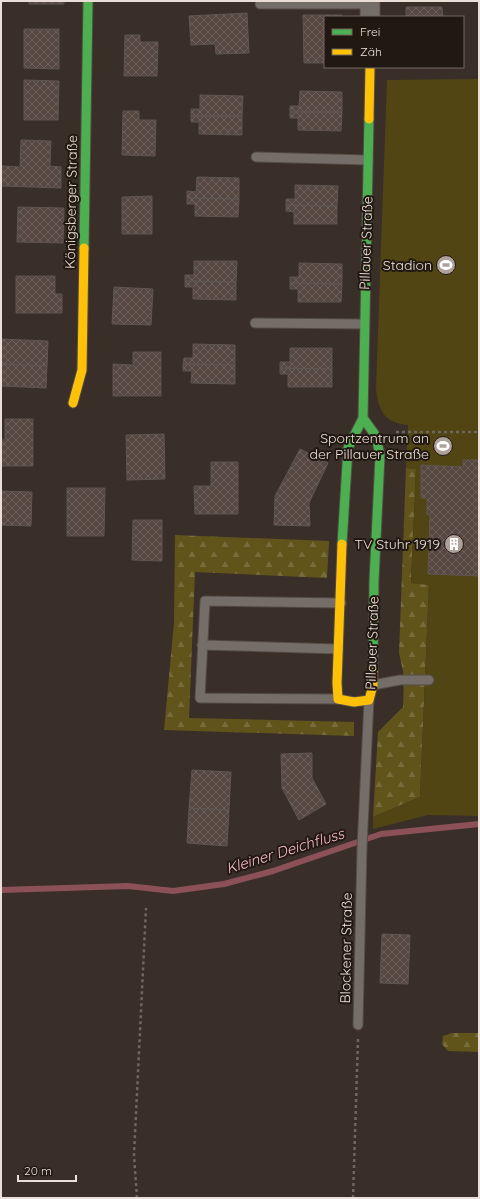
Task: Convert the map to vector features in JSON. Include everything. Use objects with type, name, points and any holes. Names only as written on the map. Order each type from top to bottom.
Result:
[{"type":"street","name":"Königsberger Straße","points":[[73,403],[82,370],[88,1]]},
{"type":"street","name":"Pillauer Straße","points":[[363,418],[376,436],[380,456],[374,581],[373,685],[369,700],[354,702],[338,699],[338,649],[341,604],[344,476],[348,448],[363,418],[370,68]]},
{"type":"lane","points":[[260,4],[370,7]]},
{"type":"lane","points":[[256,157],[368,160]]},
{"type":"lane","points":[[255,323],[364,324]]},
{"type":"lane","points":[[338,699],[200,698],[205,601],[341,604]]},
{"type":"lane","points":[[202,645],[338,649]]},
{"type":"lane","points":[[373,685],[400,680],[429,680]]},
{"type":"lane","name":"Blockener Straße","points":[[358,1025],[362,848],[369,700]]},
{"type":"path","points":[[376,436],[400,431],[479,432]]},
{"type":"path","points":[[136,1198],[134,1155],[146,908]]},
{"type":"path","points":[[353,1198],[358,1025]]},
{"type":"green space","points":[[406,468],[416,469],[411,583],[429,584],[420,797],[373,817],[378,732],[403,707],[404,676],[399,653]]},
{"type":"green space","points":[[175,535],[329,541],[327,578],[195,572],[189,718],[354,722],[354,736],[164,730],[174,623]]},
{"type":"green space","points":[[452,1033],[479,1033],[479,1052],[448,1051],[442,1044],[443,1036]]},
{"type":"shaded area","name":"Sportzentrum an der Pillauer Straße","points":[[479,79],[479,816],[428,815],[373,829],[373,817],[420,797],[429,585],[411,583],[416,469],[406,468],[408,425],[393,421],[384,414],[378,403],[376,388],[387,80]]},
{"type":"building","points":[[29,1],[64,1],[64,4],[29,4]]},
{"type":"building","points":[[406,7],[442,7],[443,16],[406,16]]},
{"type":"building","points":[[247,13],[249,53],[216,54],[215,44],[191,45],[189,16]]},
{"type":"building","points":[[303,15],[342,15],[324,16],[324,63],[304,63]]},
{"type":"building","points":[[24,29],[59,29],[59,69],[24,68]]},
{"type":"building","points":[[125,35],[140,35],[140,42],[158,42],[157,76],[124,76]]},
{"type":"building","points":[[24,80],[59,81],[58,120],[24,120]]},
{"type":"building","points":[[300,91],[342,92],[342,112],[290,112],[290,106],[299,106]]},
{"type":"building","points":[[200,95],[243,96],[242,116],[191,116],[191,109],[200,109]]},
{"type":"building","points":[[123,111],[139,111],[139,120],[156,120],[155,156],[122,155]]},
{"type":"building","points":[[290,112],[342,112],[341,131],[298,130],[298,118],[290,118]]},
{"type":"building","points":[[191,116],[242,116],[242,135],[199,134],[199,122],[191,122]]},
{"type":"building","points":[[21,140],[51,141],[50,166],[61,167],[61,188],[1,186],[2,166],[20,167]]},
{"type":"building","points":[[197,177],[239,178],[239,199],[187,198],[187,191],[196,192]]},
{"type":"building","points":[[295,185],[338,186],[337,206],[286,205],[286,199],[295,199]]},
{"type":"building","points":[[152,196],[152,234],[122,234],[122,197]]},
{"type":"building","points":[[187,198],[239,199],[238,217],[195,216],[195,204],[187,204]]},
{"type":"building","points":[[286,205],[337,206],[337,224],[294,224],[294,212],[286,211]]},
{"type":"building","points":[[18,207],[64,208],[63,243],[17,242]]},
{"type":"building","points":[[194,261],[237,261],[236,282],[185,281],[185,275],[194,275]]},
{"type":"building","points":[[299,263],[342,264],[342,284],[290,283],[290,277],[299,277]]},
{"type":"building","points":[[16,276],[55,276],[55,294],[62,294],[62,313],[16,313]]},
{"type":"building","points":[[185,281],[236,282],[236,300],[193,299],[193,287],[185,287]]},
{"type":"building","points":[[290,283],[342,284],[341,302],[298,302],[298,289],[290,289]]},
{"type":"building","points":[[114,287],[153,289],[151,325],[112,324]]},
{"type":"building","points":[[1,339],[48,341],[47,366],[1,364]]},
{"type":"building","points":[[193,344],[235,345],[235,365],[183,364],[184,358],[193,358]]},
{"type":"building","points":[[290,348],[332,348],[332,369],[280,368],[280,362],[290,362]]},
{"type":"building","points":[[133,352],[161,352],[161,396],[113,396],[113,364],[133,365]]},
{"type":"building","points":[[1,364],[47,366],[46,388],[1,386]]},
{"type":"building","points":[[183,364],[235,365],[235,384],[191,383],[192,371],[183,371]]},
{"type":"building","points":[[280,368],[332,369],[332,387],[288,387],[288,374],[280,374]]},
{"type":"building","points":[[5,419],[33,419],[33,466],[1,466],[1,440],[5,440]]},
{"type":"building","points":[[164,434],[165,479],[127,480],[126,435]]},
{"type":"building","points":[[300,449],[328,463],[309,503],[310,526],[274,525],[275,496]]},
{"type":"building","name":"TV Stuhr 1919","points":[[463,460],[479,460],[479,576],[428,574],[430,515],[427,515],[427,498],[421,498],[421,465],[463,467]]},
{"type":"building","points":[[211,462],[238,462],[238,514],[195,514],[194,486],[211,486]]},
{"type":"building","points":[[67,488],[105,488],[104,536],[67,536]]},
{"type":"building","points":[[1,491],[32,492],[31,526],[1,525]]},
{"type":"building","points":[[133,520],[162,520],[162,561],[132,560]]},
{"type":"building","points":[[312,753],[312,778],[326,804],[299,820],[282,788],[281,754]]},
{"type":"building","points":[[192,770],[231,772],[229,810],[189,808]]},
{"type":"building","points":[[189,808],[229,810],[227,846],[187,843]]},
{"type":"building","points":[[382,934],[410,935],[408,984],[380,983]]},
{"type":"waterway","name":"Kleiner Deichfluss","points":[[1,890],[128,886],[173,891],[224,884],[273,871],[381,834],[479,824]]},
{"type":"traffic: fast","points":[[84,248],[88,1]]},
{"type":"traffic: fast","points":[[342,544],[348,448],[363,418],[369,119]]},
{"type":"traffic: fast","points":[[363,418],[376,436],[380,456],[374,581],[373,669]]},
{"type":"traffic: slow","points":[[369,119],[370,68]]},
{"type":"traffic: slow","points":[[73,403],[82,370],[84,248]]},
{"type":"traffic: slow","points":[[342,544],[337,683],[338,699],[354,702],[369,700],[373,685],[373,669]]},
{"type":"place","name":"Stadion","points":[[446,265]]},
{"type":"place","name":"Sportzentrum an der Pillauer Straße","points":[[443,446]]},
{"type":"place","name":"TV Stuhr 1919","points":[[454,544]]}]
